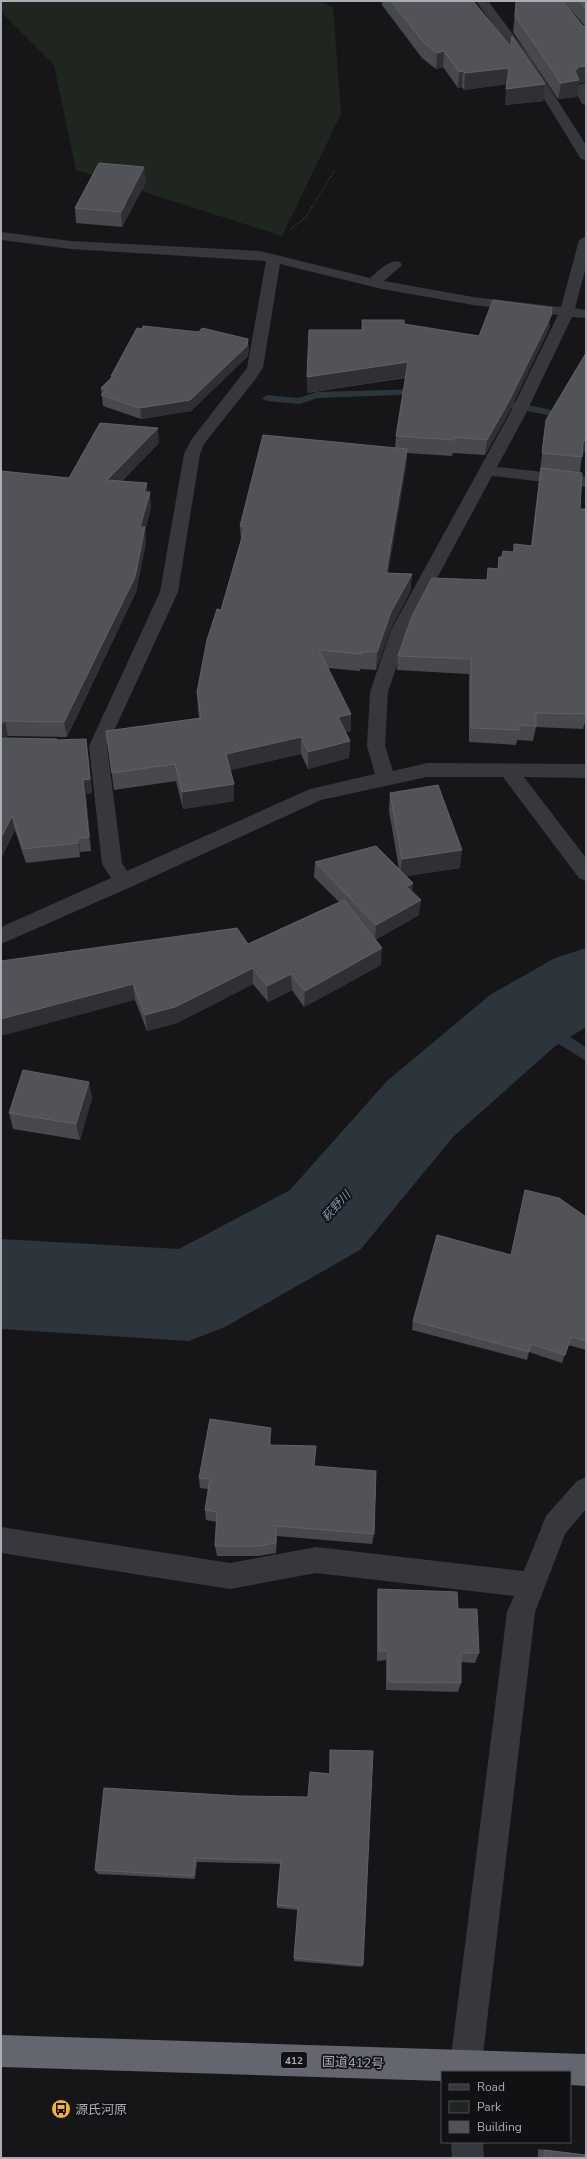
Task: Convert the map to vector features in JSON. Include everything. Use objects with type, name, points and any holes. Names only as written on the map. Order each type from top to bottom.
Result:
[{"type":"highway","name":"国道412号","points":[[1,2051],[465,2069],[586,2070]]},
{"type":"street","points":[[482,1],[500,24],[551,98],[586,156]]},
{"type":"street","points":[[586,87],[580,88],[586,101]]},
{"type":"street","points":[[1,236],[71,245],[260,255],[372,283],[473,301],[586,314]]},
{"type":"street","points":[[386,780],[376,746],[379,692],[400,630],[516,417],[567,312],[586,240]]},
{"type":"street","points":[[124,882],[112,864],[90,746],[169,592],[192,454],[197,443],[249,378],[255,368],[271,258]]},
{"type":"street","points":[[372,283],[395,265]]},
{"type":"street","points":[[486,471],[583,480],[586,482]]},
{"type":"street","points":[[1,936],[318,794],[428,770],[586,771]]},
{"type":"street","points":[[509,771],[586,874]]},
{"type":"street","points":[[465,2069],[521,1612],[555,1525],[586,1490]]},
{"type":"street","points":[[1,1540],[230,1576],[316,1560],[532,1584]]},
{"type":"street","points":[[467,2143],[468,2158]]},
{"type":"path","points":[[271,258],[271,245],[306,217],[334,171]]},
{"type":"green space","points":[[1,1],[318,1],[333,7],[341,114],[282,236],[76,170],[54,65],[5,16],[1,9]]},
{"type":"building","points":[[391,1],[473,1],[511,47],[512,36],[545,84],[506,89],[509,68],[465,73],[463,71],[459,72],[444,51],[437,53],[423,42]]},
{"type":"building","points":[[516,1],[563,1],[583,26],[586,27],[586,66],[578,67],[575,71],[579,80],[561,83],[515,16]]},
{"type":"building","points":[[579,1],[586,1],[586,9]]},
{"type":"building","points":[[99,163],[144,167],[121,212],[75,208]]},
{"type":"building","points":[[493,300],[552,308],[551,316],[509,401],[487,440],[454,437],[454,440],[396,436],[408,362],[307,377],[309,330],[363,330],[362,320],[404,320],[404,324],[479,336]]},
{"type":"building","points":[[143,326],[199,332],[202,328],[248,339],[247,346],[190,400],[140,408],[101,395],[107,390],[101,388],[113,376],[111,376],[137,328],[142,329]]},
{"type":"building","points":[[586,353],[586,437],[583,443],[582,457],[542,453],[546,420]]},
{"type":"building","points":[[100,423],[158,428],[107,480],[147,483],[144,492],[150,492],[140,527],[145,527],[135,577],[64,722],[5,721],[1,723],[1,471],[69,478]]},
{"type":"building","points":[[263,435],[407,449],[386,573],[412,574],[391,612],[377,652],[361,652],[361,654],[319,650],[351,714],[338,717],[350,741],[308,752],[301,737],[226,754],[234,784],[182,792],[175,764],[112,773],[106,731],[201,718],[197,692],[207,640],[217,609],[221,610],[245,527],[240,526]]},
{"type":"building","points":[[541,468],[582,473],[580,509],[586,509],[586,714],[536,713],[536,726],[518,725],[519,730],[471,728],[471,659],[398,656],[412,616],[432,578],[487,580],[488,568],[498,569],[499,557],[502,557],[503,551],[514,552],[514,544],[532,546]]},
{"type":"building","points":[[1,739],[57,739],[56,740],[86,739],[90,779],[83,780],[89,837],[78,838],[78,843],[23,849],[12,816],[1,838]]},
{"type":"building","points":[[438,785],[462,850],[402,859],[390,793]]},
{"type":"building","points":[[376,846],[413,883],[407,887],[421,900],[376,925],[315,862]]},
{"type":"building","points":[[344,900],[382,948],[305,991],[291,974],[267,986],[253,968],[175,1007],[145,1015],[133,984],[1,1019],[1,961],[237,928],[248,944]]},
{"type":"building","points":[[23,1070],[89,1082],[76,1124],[9,1113]]},
{"type":"building","points":[[525,1190],[559,1198],[586,1217],[586,1341],[571,1337],[565,1355],[531,1344],[529,1352],[413,1321],[437,1235],[511,1255]]},
{"type":"building","points":[[210,1419],[271,1428],[269,1445],[316,1446],[314,1466],[376,1471],[374,1534],[276,1526],[276,1543],[258,1546],[215,1546],[217,1512],[205,1510],[210,1479],[199,1478]]},
{"type":"building","points":[[378,1589],[457,1592],[458,1609],[477,1609],[479,1653],[461,1653],[461,1683],[388,1682],[388,1651],[379,1651]]},
{"type":"building","points":[[330,1750],[373,1751],[363,1965],[294,1958],[298,1907],[277,1905],[281,1861],[196,1858],[194,1876],[95,1870],[104,1788],[239,1796],[308,1797],[310,1772],[330,1774]]},
{"type":"building","points":[[544,2150],[586,2155],[586,2158],[544,2158]]},
{"type":"waterway","points":[[267,398],[299,401],[317,395],[422,392]]},
{"type":"waterway","points":[[493,401],[586,420]]},
{"type":"waterway","name":"萩野川","points":[[1,1284],[189,1295],[325,1220],[420,1109],[522,1021],[586,983]]},
{"type":"waterway","points":[[527,1017],[586,1055]]},
{"type":"place","name":"源氏河原","points":[[61,2109]]}]
